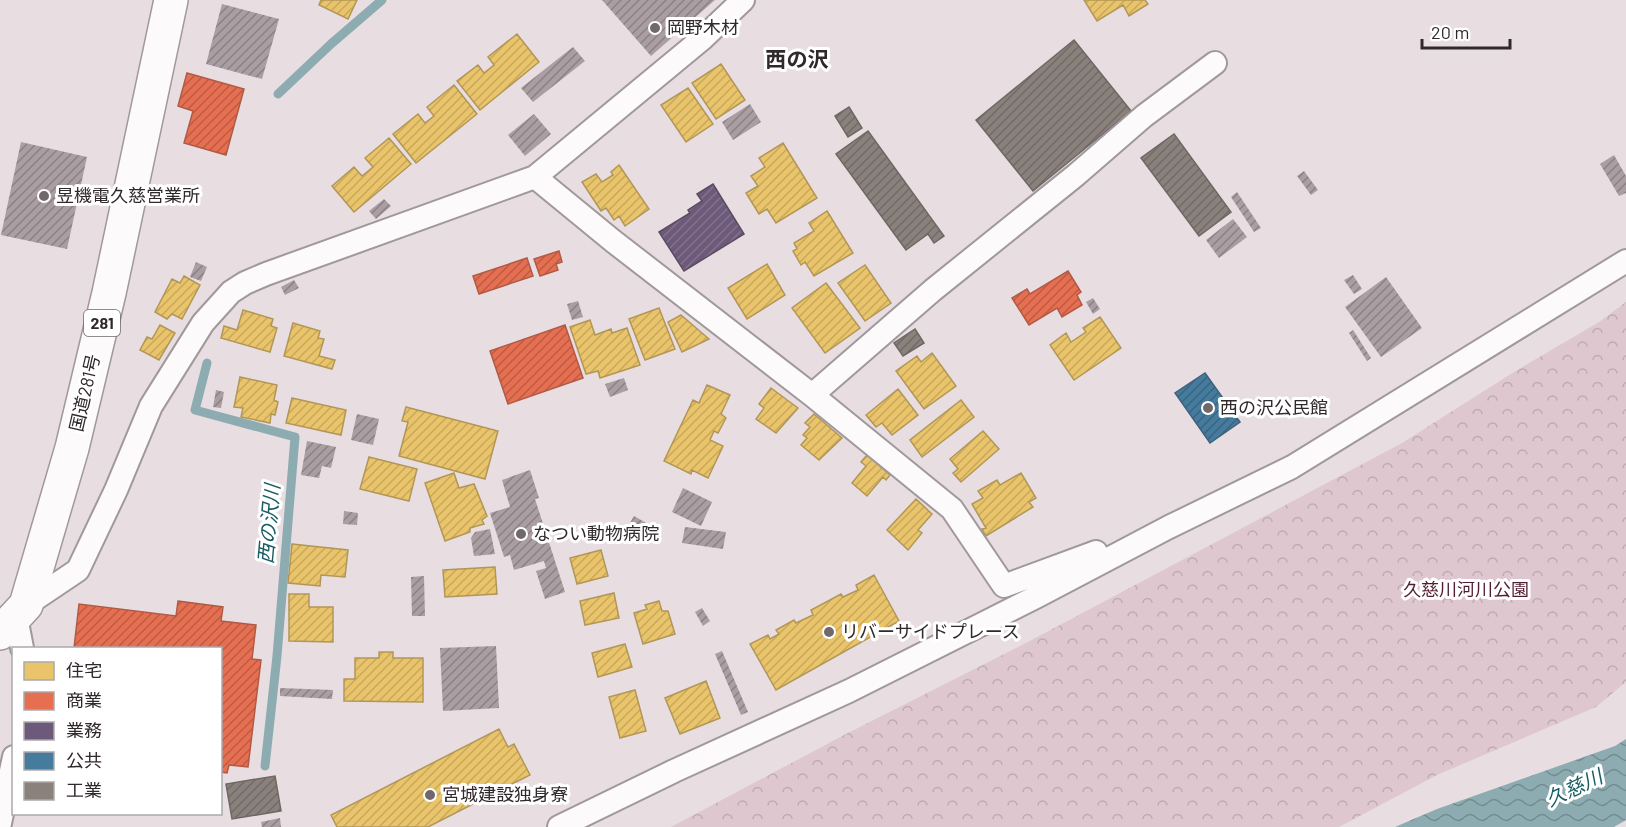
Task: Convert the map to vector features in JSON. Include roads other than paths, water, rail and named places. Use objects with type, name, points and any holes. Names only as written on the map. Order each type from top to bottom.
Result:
[{"type":"highway","name":"国道281号","points":[[14,618],[74,437],[109,293],[171,0]]},
{"type":"street","points":[[22,647],[14,618],[78,570],[116,490],[151,406],[203,323],[231,292],[245,283],[275,271],[535,177],[702,39],[743,0]]},
{"type":"street","points":[[812,395],[933,290],[1076,175],[1144,116],[1215,63]]},
{"type":"street","points":[[535,177],[952,508],[1004,586],[1169,527]]},
{"type":"street","points":[[559,827],[674,771],[849,691],[1169,527],[1292,467],[1626,261]]},
{"type":"street","points":[[0,823],[12,766]]},
{"type":"water","name":"久慈川","points":[[1626,739],[1626,820],[1614,827],[1395,827],[1437,809],[1615,746]]},
{"type":"waterway","name":"西の沢川","points":[[278,94],[382,0]]},
{"type":"waterway","name":"西の沢川","points":[[207,363],[195,410],[295,437],[277,656],[265,766]]},
{"type":"place","name":"岡野木材","points":[[655,28]]},
{"type":"place","name":"昱機電久慈営業所","points":[[44,196]]},
{"type":"place","name":"西の沢公民館","points":[[1208,408]]},
{"type":"place","name":"なつい動物病院","points":[[521,534]]},
{"type":"place","name":"リバーサイドプレース","points":[[829,632]]},
{"type":"place","name":"宮城建設独身寮","points":[[430,795]]},
{"type":"district","name":"西の沢","points":[[797,60]]},
{"type":"park label","name":"久慈川河川公園","points":[[1466,590]]}]
